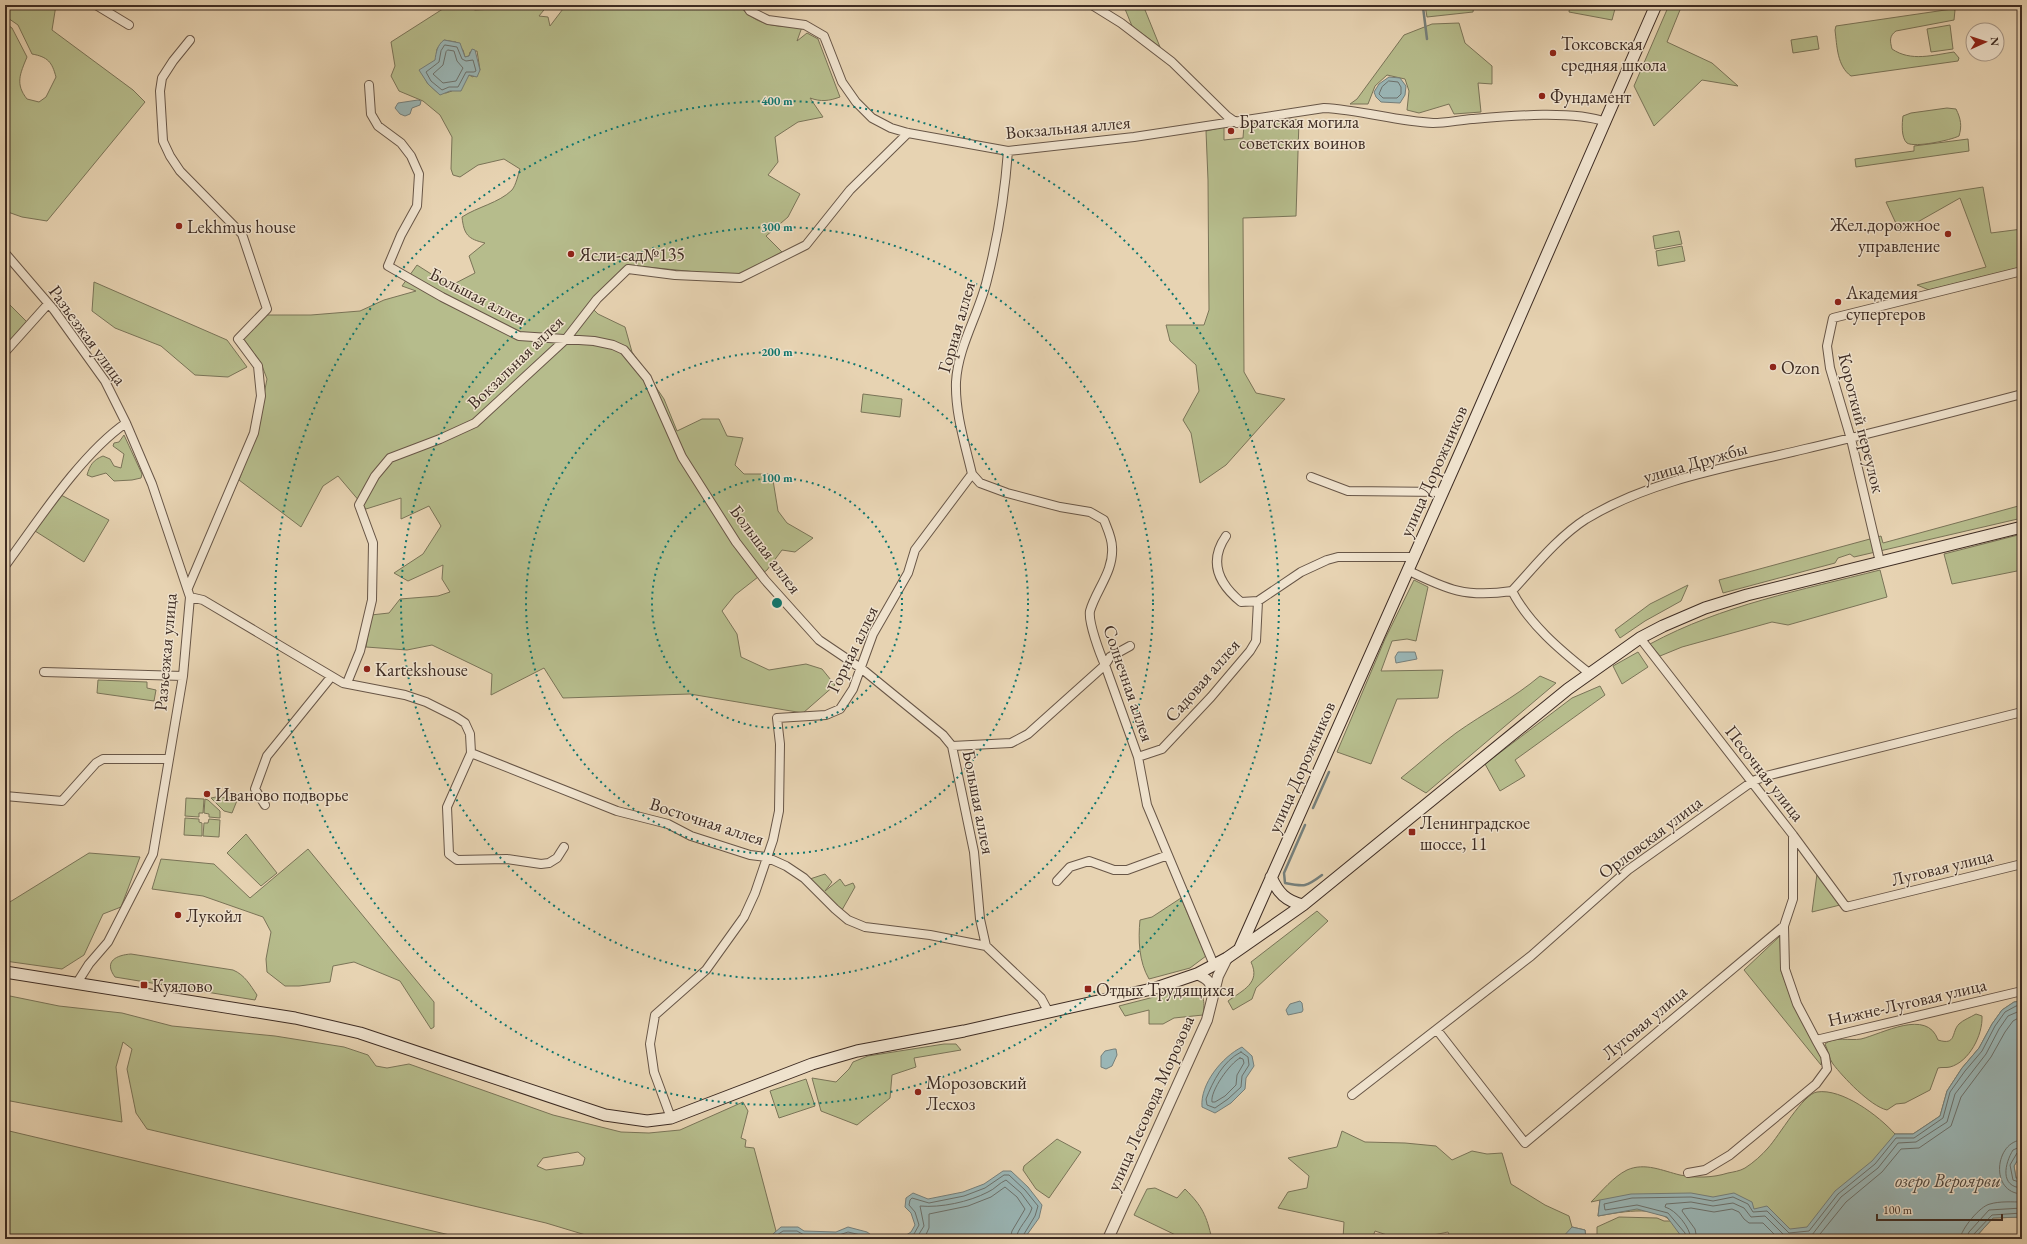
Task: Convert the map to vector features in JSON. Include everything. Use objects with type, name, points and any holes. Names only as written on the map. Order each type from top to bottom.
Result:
[{"type":"main road","name":"улица Дорожников","points":[[1238,950],[1443,492],[1656,5]]},
{"type":"main road","points":[[5,972],[330,1025],[391,1043],[605,1115],[621,1119],[647,1121],[671,1118],[756,1084],[835,1057],[1156,988],[1197,974],[1227,958],[1304,905],[1589,673],[1640,638],[1663,626],[1717,604],[2022,527]]},
{"type":"main road","points":[[1270,877],[1276,889],[1283,897],[1292,902],[1304,905]]},
{"type":"street","points":[[96,5],[129,25]]},
{"type":"street","points":[[746,5],[750,10],[768,20],[805,25],[824,36],[842,82],[856,102],[872,118],[892,128],[908,133]]},
{"type":"street","points":[[1092,5],[1121,23],[1172,62],[1227,116],[1237,122]]},
{"type":"street","points":[[188,588],[254,433],[261,396],[258,366],[238,339],[266,309],[242,234],[180,171],[163,141],[160,91],[162,78],[173,61],[190,40]]},
{"type":"street","name":"Большая аллея","points":[[369,85],[371,114],[378,126],[401,143],[411,156],[419,174],[417,206],[401,235],[388,266],[509,333],[530,338],[566,339],[613,345],[624,350],[647,378],[682,457],[736,542],[765,580],[819,640],[862,669],[943,736],[952,746],[974,852],[980,919],[986,946]]},
{"type":"street","name":"Вокзальная аллея","points":[[347,683],[360,651],[372,600],[373,543],[359,505],[375,476],[390,458],[440,439],[475,423],[566,339],[597,299],[628,269],[675,275],[740,278],[806,245],[850,190],[908,133],[1008,151],[1134,137],[1324,108],[1435,123],[1529,116],[1595,118],[1606,122]]},
{"type":"street","name":"Горная аллея","points":[[671,1118],[654,1072],[650,1044],[655,1015],[706,970],[744,917],[755,894],[766,857],[773,840],[779,811],[780,744],[777,718],[826,715],[840,709],[853,689],[862,669],[873,634],[908,573],[915,550],[972,474],[956,400],[956,379],[962,350],[987,281],[1007,175],[1008,151]]},
{"type":"street","name":"Разъезжая улица","points":[[5,253],[48,304],[105,380],[126,423],[152,484],[190,597],[182,676],[152,856],[108,942],[89,964],[77,983]]},
{"type":"street","name":"Короткий переулок","points":[[1880,562],[1851,439],[1830,368],[1827,346],[1833,318],[2022,270]]},
{"type":"street","points":[[5,352],[48,304]]},
{"type":"street","name":"улица Дружбы","points":[[1512,591],[1570,531],[1604,509],[1657,487],[1688,477],[1851,439],[2022,394]]},
{"type":"street","points":[[5,566],[69,480],[109,435],[126,423]]},
{"type":"street","name":"Солнечная аллея","points":[[972,474],[980,483],[1007,493],[1060,507],[1090,512],[1104,520],[1112,547],[1108,572],[1090,612],[1099,653],[1105,665],[1138,757],[1147,805],[1214,965]]},
{"type":"street","points":[[1311,478],[1348,491],[1443,492]]},
{"type":"street","points":[[1226,536],[1219,545],[1217,554],[1218,576],[1228,591],[1242,602],[1258,601],[1301,572],[1327,560],[1338,557],[1414,557]]},
{"type":"street","points":[[1407,570],[1443,587],[1466,593],[1512,591],[1529,617],[1570,658],[1589,673]]},
{"type":"street","points":[[190,597],[203,600],[330,677],[344,683],[405,695],[426,702],[465,723],[470,734],[471,752],[447,807],[449,854],[457,860],[507,859],[541,864],[549,863],[557,858],[564,847]]},
{"type":"street","name":"Садовая аллея","points":[[1138,757],[1162,749],[1211,697],[1250,651],[1256,641],[1258,601]]},
{"type":"street","name":"Песочная улица","points":[[1640,638],[1753,781],[1793,835],[1793,899],[1784,926],[1785,969],[1797,1004],[1816,1040]]},
{"type":"street","points":[[952,746],[1011,743],[1028,734],[1105,665],[1110,657],[1130,646]]},
{"type":"street","points":[[44,672],[182,676]]},
{"type":"street","points":[[265,805],[255,789],[267,756],[330,677]]},
{"type":"street","name":"Орловская улица","points":[[1352,1096],[1530,956],[1628,870],[1753,781],[1766,776],[2022,712]]},
{"type":"street","name":"Восточная аллея","points":[[471,752],[617,811],[668,824],[691,836],[750,855],[766,857],[786,866],[804,878],[848,920],[865,927],[930,935],[986,946]]},
{"type":"street","points":[[5,796],[62,801],[96,762],[103,759],[169,759]]},
{"type":"street","name":"Луговая улица","points":[[1793,835],[1846,907],[2022,864]]},
{"type":"street","points":[[1057,881],[1070,867],[1089,861],[1114,870],[1127,870],[1168,855]]},
{"type":"street","name":"Луговая улица","points":[[1437,1030],[1526,1143],[1784,926]]},
{"type":"street","points":[[986,946],[1041,998],[1048,1012]]},
{"type":"street","name":"улица Лесовода Морозова","points":[[1108,1239],[1206,1020],[1221,969],[1227,958]]},
{"type":"street","points":[[1197,974],[1208,979],[1212,986],[1212,998]]},
{"type":"street","name":"Нижне-Луговая улица","points":[[1688,1173],[1705,1170],[1730,1155],[1816,1084],[1827,1069],[1825,1056],[1816,1040],[2022,991]]},
{"type":"green space","points":[[5,5],[56,5],[52,30],[133,90],[145,102],[47,221],[22,217],[5,211],[5,23],[12,28],[27,57],[22,69],[20,84],[23,94],[27,99],[39,102],[46,97],[56,77],[51,64],[46,59],[32,54],[18,25],[5,16]]},
{"type":"green space","points":[[449,5],[464,5],[475,10],[511,8],[512,5],[548,5],[539,16],[548,17],[550,26],[566,5],[739,5],[752,17],[767,24],[784,27],[802,27],[797,41],[807,33],[818,39],[840,97],[825,100],[810,98],[823,117],[798,122],[775,137],[778,162],[768,175],[800,194],[788,217],[766,236],[782,252],[736,276],[627,265],[589,305],[598,314],[625,327],[632,352],[664,399],[677,431],[702,419],[719,419],[727,436],[743,438],[735,465],[744,474],[772,474],[778,511],[787,523],[813,538],[795,552],[782,550],[767,570],[735,595],[722,611],[737,634],[741,657],[769,670],[806,664],[822,669],[835,685],[803,713],[690,694],[563,698],[544,668],[491,695],[492,674],[432,645],[407,650],[366,647],[371,615],[389,613],[400,599],[438,596],[450,592],[442,579],[443,565],[408,581],[394,573],[423,554],[441,526],[429,506],[401,519],[401,498],[366,509],[338,476],[323,486],[301,527],[239,480],[256,434],[267,379],[261,363],[243,338],[266,315],[311,315],[360,311],[384,300],[416,291],[402,286],[417,265],[450,286],[475,273],[469,256],[485,243],[475,240],[468,235],[464,228],[462,217],[501,198],[512,190],[516,183],[520,169],[504,159],[478,165],[460,177],[453,175],[451,169],[452,137],[440,115],[423,101],[399,91],[391,76],[395,66],[391,42]],"holes":[[[444,40],[456,42],[463,50],[465,57],[469,56],[470,52],[477,51],[480,70],[473,77],[469,75],[452,91],[446,93],[437,92],[428,84],[422,73],[436,60],[437,49]]]},
{"type":"green space","points":[[1117,5],[1143,5],[1160,47],[1132,26],[1125,9]]},
{"type":"green space","points":[[1425,5],[1474,5],[1473,12],[1427,17]]},
{"type":"green space","points":[[1570,5],[1616,5],[1612,20],[1569,12]]},
{"type":"green space","points":[[1669,5],[1682,5],[1667,42],[1712,63],[1738,86],[1702,80],[1654,126],[1634,86]]},
{"type":"green space","points":[[1952,9],[1955,10],[1954,20],[1896,31],[1891,37],[1891,44],[1892,49],[1899,53],[1914,56],[1930,56],[1954,52],[1959,58],[1958,61],[1851,76],[1846,72],[1840,61],[1837,49],[1836,26]]},
{"type":"green space","points":[[1459,23],[1465,43],[1492,66],[1492,84],[1478,83],[1481,112],[1454,114],[1449,104],[1419,113],[1407,110],[1409,91],[1405,79],[1387,75],[1375,86],[1368,104],[1350,104],[1357,99],[1404,35],[1432,24]]},
{"type":"green space","points":[[1950,25],[1953,49],[1931,52],[1927,29]]},
{"type":"green space","points":[[1817,36],[1819,49],[1793,53],[1791,40]]},
{"type":"green space","points":[[1947,108],[1956,109],[1958,113],[1961,126],[1959,136],[1917,145],[1907,143],[1905,141],[1902,130],[1903,116],[1911,113]]},
{"type":"green space","points":[[1277,118],[1299,120],[1296,216],[1243,218],[1244,372],[1256,393],[1285,399],[1226,465],[1200,483],[1191,433],[1183,420],[1199,391],[1196,365],[1170,341],[1166,325],[1204,325],[1209,310],[1206,131],[1224,127],[1224,140],[1243,138],[1244,125]]},
{"type":"green space","points":[[1968,139],[1969,151],[1856,167],[1855,159],[1914,151],[1914,146]]},
{"type":"green space","points":[[1983,187],[1991,233],[2022,229],[2022,267],[1929,290],[1917,285],[1986,267],[1960,198],[1900,232],[1886,202]]},
{"type":"green space","points":[[1679,231],[1682,244],[1655,249],[1653,236]]},
{"type":"green space","points":[[1682,246],[1685,261],[1658,266],[1656,251]]},
{"type":"green space","points":[[94,282],[227,340],[247,367],[228,377],[195,375],[161,346],[115,328],[92,311]]},
{"type":"green space","points":[[10,305],[27,322],[5,348],[5,311]]},
{"type":"green space","points":[[863,394],[902,399],[900,417],[861,412]]},
{"type":"green space","points":[[124,435],[142,474],[141,478],[114,481],[106,473],[92,477],[87,475],[92,463],[103,456],[110,459],[114,466],[121,468],[124,454],[113,446],[114,443],[119,442]]},
{"type":"green space","points":[[61,495],[109,520],[84,562],[35,531]]},
{"type":"green space","points":[[2022,505],[2022,518],[1854,557],[1850,554],[1838,558],[1835,563],[1723,593],[1719,580],[1881,536],[1883,543]]},
{"type":"green space","points":[[2022,534],[2022,570],[1952,584],[1944,554]]},
{"type":"green space","points":[[1880,570],[1887,597],[1788,625],[1772,622],[1682,647],[1660,656],[1650,644],[1677,630],[1734,609],[1792,592]]},
{"type":"green space","points":[[1414,580],[1428,587],[1416,641],[1407,639],[1392,641],[1381,671],[1443,670],[1438,698],[1397,699],[1371,764],[1337,752],[1385,639]]},
{"type":"green space","points":[[1688,585],[1681,601],[1645,621],[1620,638],[1615,630],[1650,604]]},
{"type":"green space","points":[[1638,652],[1648,667],[1622,684],[1613,666]]},
{"type":"green space","points":[[1540,676],[1556,683],[1426,793],[1401,778],[1456,733]]},
{"type":"green space","points":[[98,680],[147,682],[147,688],[156,690],[154,701],[97,693]]},
{"type":"green space","points":[[1600,686],[1605,695],[1515,760],[1525,776],[1500,791],[1485,764],[1572,698]]},
{"type":"green space","points":[[186,798],[204,799],[203,813],[199,813],[199,817],[185,816]]},
{"type":"green space","points":[[211,798],[238,798],[232,813],[224,811]]},
{"type":"green space","points":[[205,799],[220,811],[220,818],[209,817],[209,814],[204,813]]},
{"type":"green space","points":[[185,818],[199,819],[199,822],[202,823],[202,836],[184,835]]},
{"type":"green space","points":[[209,819],[220,820],[219,837],[203,836],[204,823],[208,823]]},
{"type":"green space","points":[[246,834],[277,873],[261,886],[227,853]]},
{"type":"green space","points":[[308,849],[434,1002],[434,1027],[431,1029],[400,981],[354,962],[333,966],[330,982],[299,986],[285,986],[267,972],[266,959],[271,932],[263,917],[203,896],[152,889],[161,859],[214,864],[250,898]]},
{"type":"green space","points":[[89,853],[140,857],[121,907],[103,914],[84,955],[62,969],[5,961],[5,905]]},
{"type":"green space","points":[[825,874],[832,882],[825,891],[840,879],[845,886],[853,883],[855,887],[842,910],[822,894],[810,879]]},
{"type":"green space","points":[[1817,874],[1840,905],[1812,912]]},
{"type":"green space","points":[[1181,898],[1206,956],[1190,968],[1149,979],[1141,958],[1139,935],[1140,920],[1152,917]]},
{"type":"green space","points":[[1317,911],[1328,921],[1256,988],[1252,999],[1233,1010],[1228,1001],[1245,989],[1252,981],[1254,975],[1251,962]]},
{"type":"green space","points":[[1780,936],[1781,971],[1794,1006],[1822,1058],[1821,1065],[1744,970]]},
{"type":"green space","points":[[131,954],[233,970],[244,977],[257,995],[255,1000],[115,977],[110,967],[113,960],[117,957]]},
{"type":"green space","points":[[1189,988],[1198,991],[1203,997],[1203,1015],[1174,1018],[1163,1024],[1149,1024],[1149,1010],[1125,1016],[1119,1006]]},
{"type":"green space","points":[[5,995],[59,1006],[122,1013],[172,1026],[275,1036],[344,1047],[368,1055],[376,1066],[387,1068],[409,1064],[553,1115],[621,1132],[649,1133],[680,1130],[743,1102],[748,1111],[741,1138],[746,1140],[745,1147],[754,1148],[776,1231],[773,1234],[772,1239],[599,1239],[546,1223],[147,1129],[136,1113],[127,1069],[132,1049],[123,1042],[116,1067],[122,1122],[5,1100]],"holes":[[[578,1152],[585,1158],[583,1165],[546,1170],[537,1166],[543,1158]]]},
{"type":"green space","name":"озеро Вероярви","points":[[2022,1001],[2022,1153],[2014,1166],[2016,1178],[2022,1180],[2022,1217],[1993,1218],[1974,1239],[1597,1239],[1597,1227],[1619,1217],[1657,1218],[1664,1221],[1670,1221],[1664,1216],[1646,1211],[1598,1216],[1600,1200],[1591,1202],[1617,1176],[1627,1170],[1640,1167],[1647,1167],[1692,1177],[1716,1176],[1743,1169],[1766,1151],[1798,1107],[1811,1094],[1817,1092],[1837,1094],[1848,1099],[1880,1119],[1895,1134],[1913,1134],[1940,1116],[1947,1091],[1962,1068],[1979,1048],[1992,1024],[2002,1010],[2014,1002]]},
{"type":"green space","points":[[1976,1014],[1982,1016],[1982,1023],[1974,1047],[1969,1054],[1957,1064],[1950,1067],[1938,1068],[1930,1090],[1905,1103],[1896,1104],[1887,1110],[1865,1097],[1843,1076],[1832,1062],[1825,1044],[1837,1039],[1861,1039],[1914,1024],[1924,1026],[1932,1031],[1938,1040],[1948,1041],[1953,1037],[1959,1024]]},
{"type":"green space","points":[[944,1044],[956,1044],[961,1050],[914,1058],[916,1067],[892,1075],[890,1098],[857,1125],[821,1111],[812,1078],[836,1082],[849,1069],[853,1062],[868,1056]]},
{"type":"green space","points":[[806,1079],[815,1106],[779,1118],[770,1091]]},
{"type":"green space","points":[[5,1130],[454,1236],[459,1239],[5,1239]]},
{"type":"green space","points":[[1342,1131],[1365,1142],[1405,1143],[1436,1146],[1452,1160],[1472,1151],[1487,1154],[1502,1153],[1511,1184],[1545,1205],[1569,1216],[1572,1227],[1585,1230],[1586,1239],[1451,1239],[1448,1232],[1414,1239],[1391,1239],[1390,1236],[1375,1231],[1372,1239],[1343,1239],[1344,1222],[1278,1208],[1288,1192],[1307,1188],[1309,1176],[1288,1158],[1337,1147]]},
{"type":"green space","points":[[1057,1139],[1081,1152],[1049,1198],[1036,1189],[1023,1170],[1024,1166]]},
{"type":"green space","points":[[1155,1188],[1177,1198],[1185,1189],[1200,1206],[1208,1224],[1212,1239],[1184,1239],[1134,1215],[1147,1189]]},
{"type":"water","points":[[444,40],[460,43],[465,57],[469,56],[472,49],[475,50],[480,70],[477,77],[469,75],[461,91],[450,91],[440,95],[428,84],[419,70],[435,60],[438,47]]},
{"type":"water","points":[[1389,77],[1400,78],[1406,86],[1405,95],[1400,103],[1381,102],[1376,97],[1374,92],[1379,84]]},
{"type":"water","points":[[418,100],[421,101],[420,105],[412,108],[410,114],[405,116],[400,114],[395,108],[398,103]]},
{"type":"water","points":[[1398,652],[1415,652],[1417,659],[1396,663],[1395,657]]},
{"type":"water","points":[[1300,1001],[1302,1003],[1302,1012],[1288,1015],[1286,1010],[1290,1004]]},
{"type":"water","name":"озеро Вероярви","points":[[2022,1001],[2022,1153],[2014,1166],[2016,1178],[2022,1180],[2022,1217],[1993,1218],[1974,1239],[1682,1239],[1667,1217],[1637,1209],[1598,1216],[1600,1200],[1631,1194],[1691,1193],[1713,1197],[1734,1193],[1752,1202],[1754,1209],[1767,1206],[1790,1229],[1807,1227],[1835,1191],[1872,1161],[1895,1134],[1913,1134],[1940,1116],[1947,1091],[1962,1068],[1979,1048],[1992,1024],[2002,1010],[2014,1002]]},
{"type":"water","points":[[1242,1047],[1252,1056],[1254,1066],[1246,1078],[1245,1089],[1231,1103],[1215,1113],[1202,1107],[1202,1098],[1205,1089],[1214,1072],[1227,1057]]},
{"type":"water","points":[[1116,1049],[1117,1055],[1112,1066],[1106,1069],[1101,1067],[1101,1056],[1105,1051]]},
{"type":"water","points":[[1003,1171],[1011,1171],[1028,1187],[1042,1205],[1039,1218],[1024,1239],[900,1239],[911,1232],[915,1225],[911,1213],[905,1207],[906,1198],[913,1193],[928,1199],[963,1192],[984,1184]]},
{"type":"water","points":[[781,1227],[798,1227],[804,1231],[836,1232],[848,1227],[867,1232],[877,1239],[772,1239],[773,1234]]},
{"type":"water","points":[[1572,1227],[1585,1230],[1586,1239],[1561,1239]]},
{"type":"waterway","points":[[1423,7],[1427,39]]},
{"type":"waterway","points":[[1313,808],[1329,772]]},
{"type":"waterway","points":[[1305,825],[1284,873],[1285,883],[1305,885],[1322,875]]},
{"type":"place","name":"Токсовская средняя школа","points":[[1553,53]]},
{"type":"place","name":"Фундамент","points":[[1542,96]]},
{"type":"place","name":"Братская могила советских воинов","points":[[1231,131]]},
{"type":"place","name":"Lekhmus house","points":[[179,226]]},
{"type":"place","name":"Жел.дорожное управление","points":[[1948,234]]},
{"type":"place","name":"Ясли-сад№135","points":[[571,254]]},
{"type":"place","name":"Академия супергеров","points":[[1838,302]]},
{"type":"place","name":"Ozon","points":[[1773,367]]},
{"type":"place","name":"Kartekshouse","points":[[367,669]]},
{"type":"place","name":"Иваново подворье","points":[[207,794]]},
{"type":"place","name":"Ленинградское шоссе, 11","points":[[1412,832]]},
{"type":"place","name":"Лукойл","points":[[178,915]]},
{"type":"place","name":"Куялово","points":[[144,985]]},
{"type":"place","name":"Отдых Трудящихся","points":[[1088,989]]},
{"type":"place","name":"Морозовский Лесхоз","points":[[918,1092]]}]
